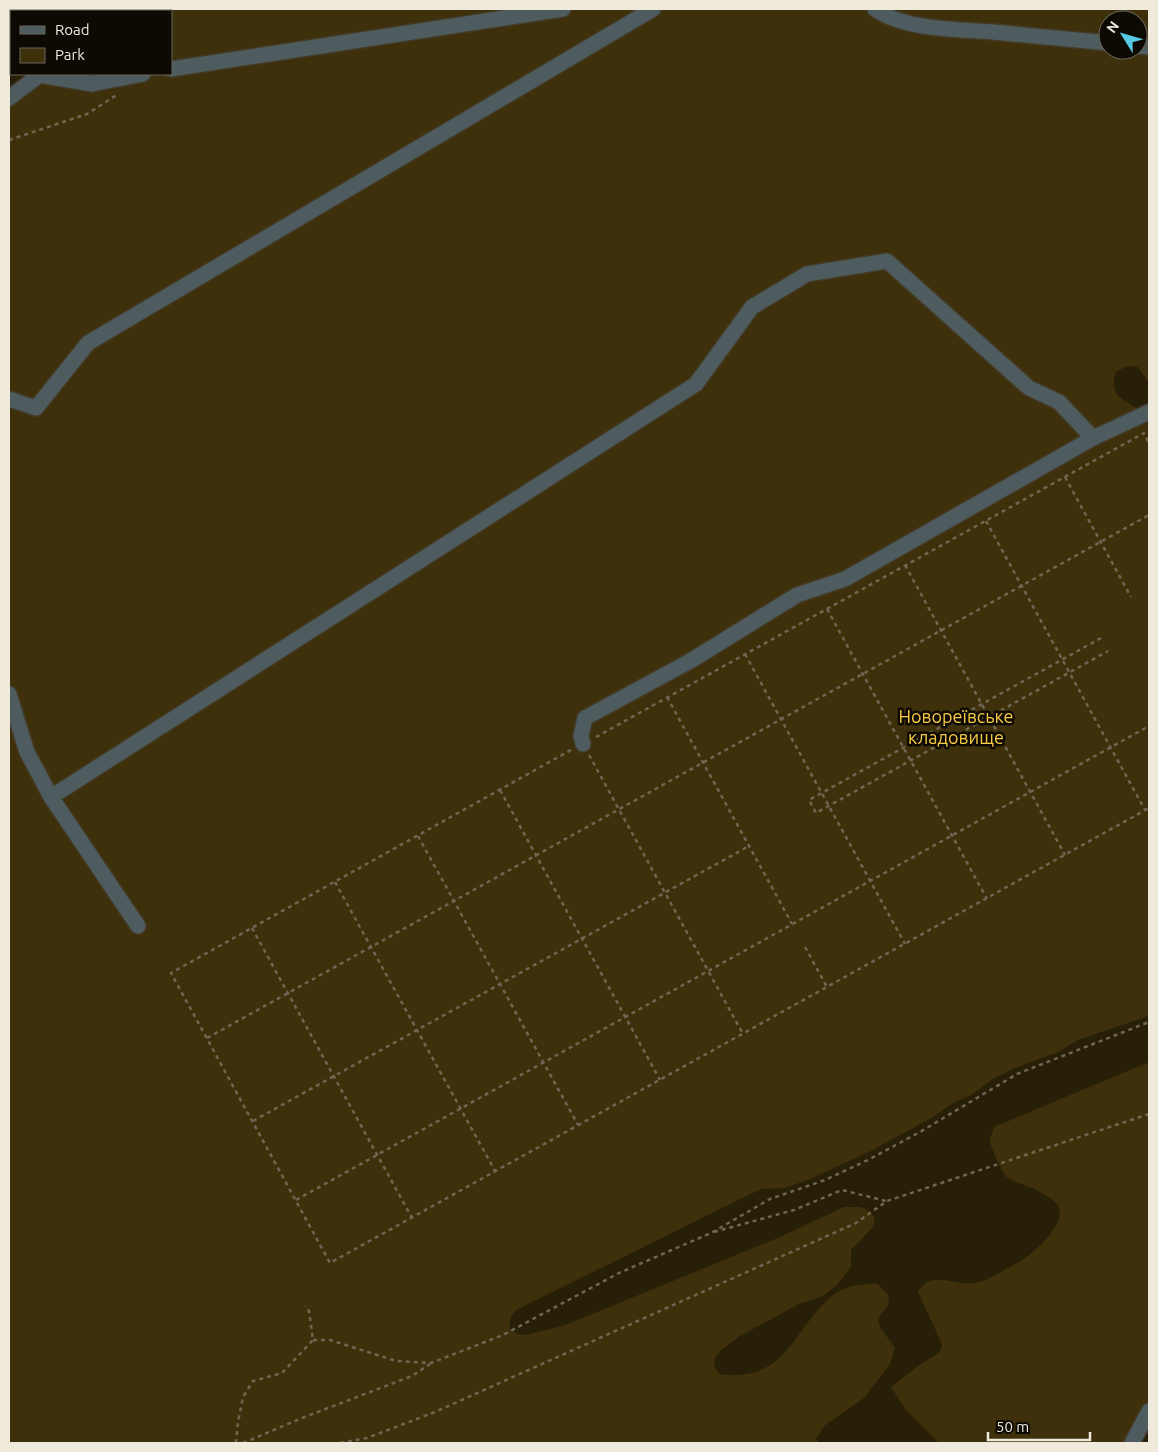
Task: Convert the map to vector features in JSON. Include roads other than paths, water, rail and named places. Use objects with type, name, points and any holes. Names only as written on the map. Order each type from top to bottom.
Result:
[{"type":"street","points":[[172,69],[563,9]]},
{"type":"street","points":[[9,399],[36,408],[88,343],[653,9]]},
{"type":"street","points":[[875,9],[884,15],[903,22],[1098,42]]},
{"type":"street","points":[[9,98],[39,75]]},
{"type":"street","points":[[45,75],[92,84],[138,75]]},
{"type":"street","points":[[51,797],[696,384],[752,307],[807,274],[887,261],[1030,388],[1059,402],[1093,438]]},
{"type":"street","points":[[583,744],[581,736],[585,718],[692,660],[797,595],[845,579],[1093,438],[1149,412]]},
{"type":"street","points":[[9,694],[26,752],[51,797],[138,926]]},
{"type":"street","points":[[1132,1443],[1149,1411]]},
{"type":"park label","name":"Новореївське кладовище","points":[[956,728]]}]
